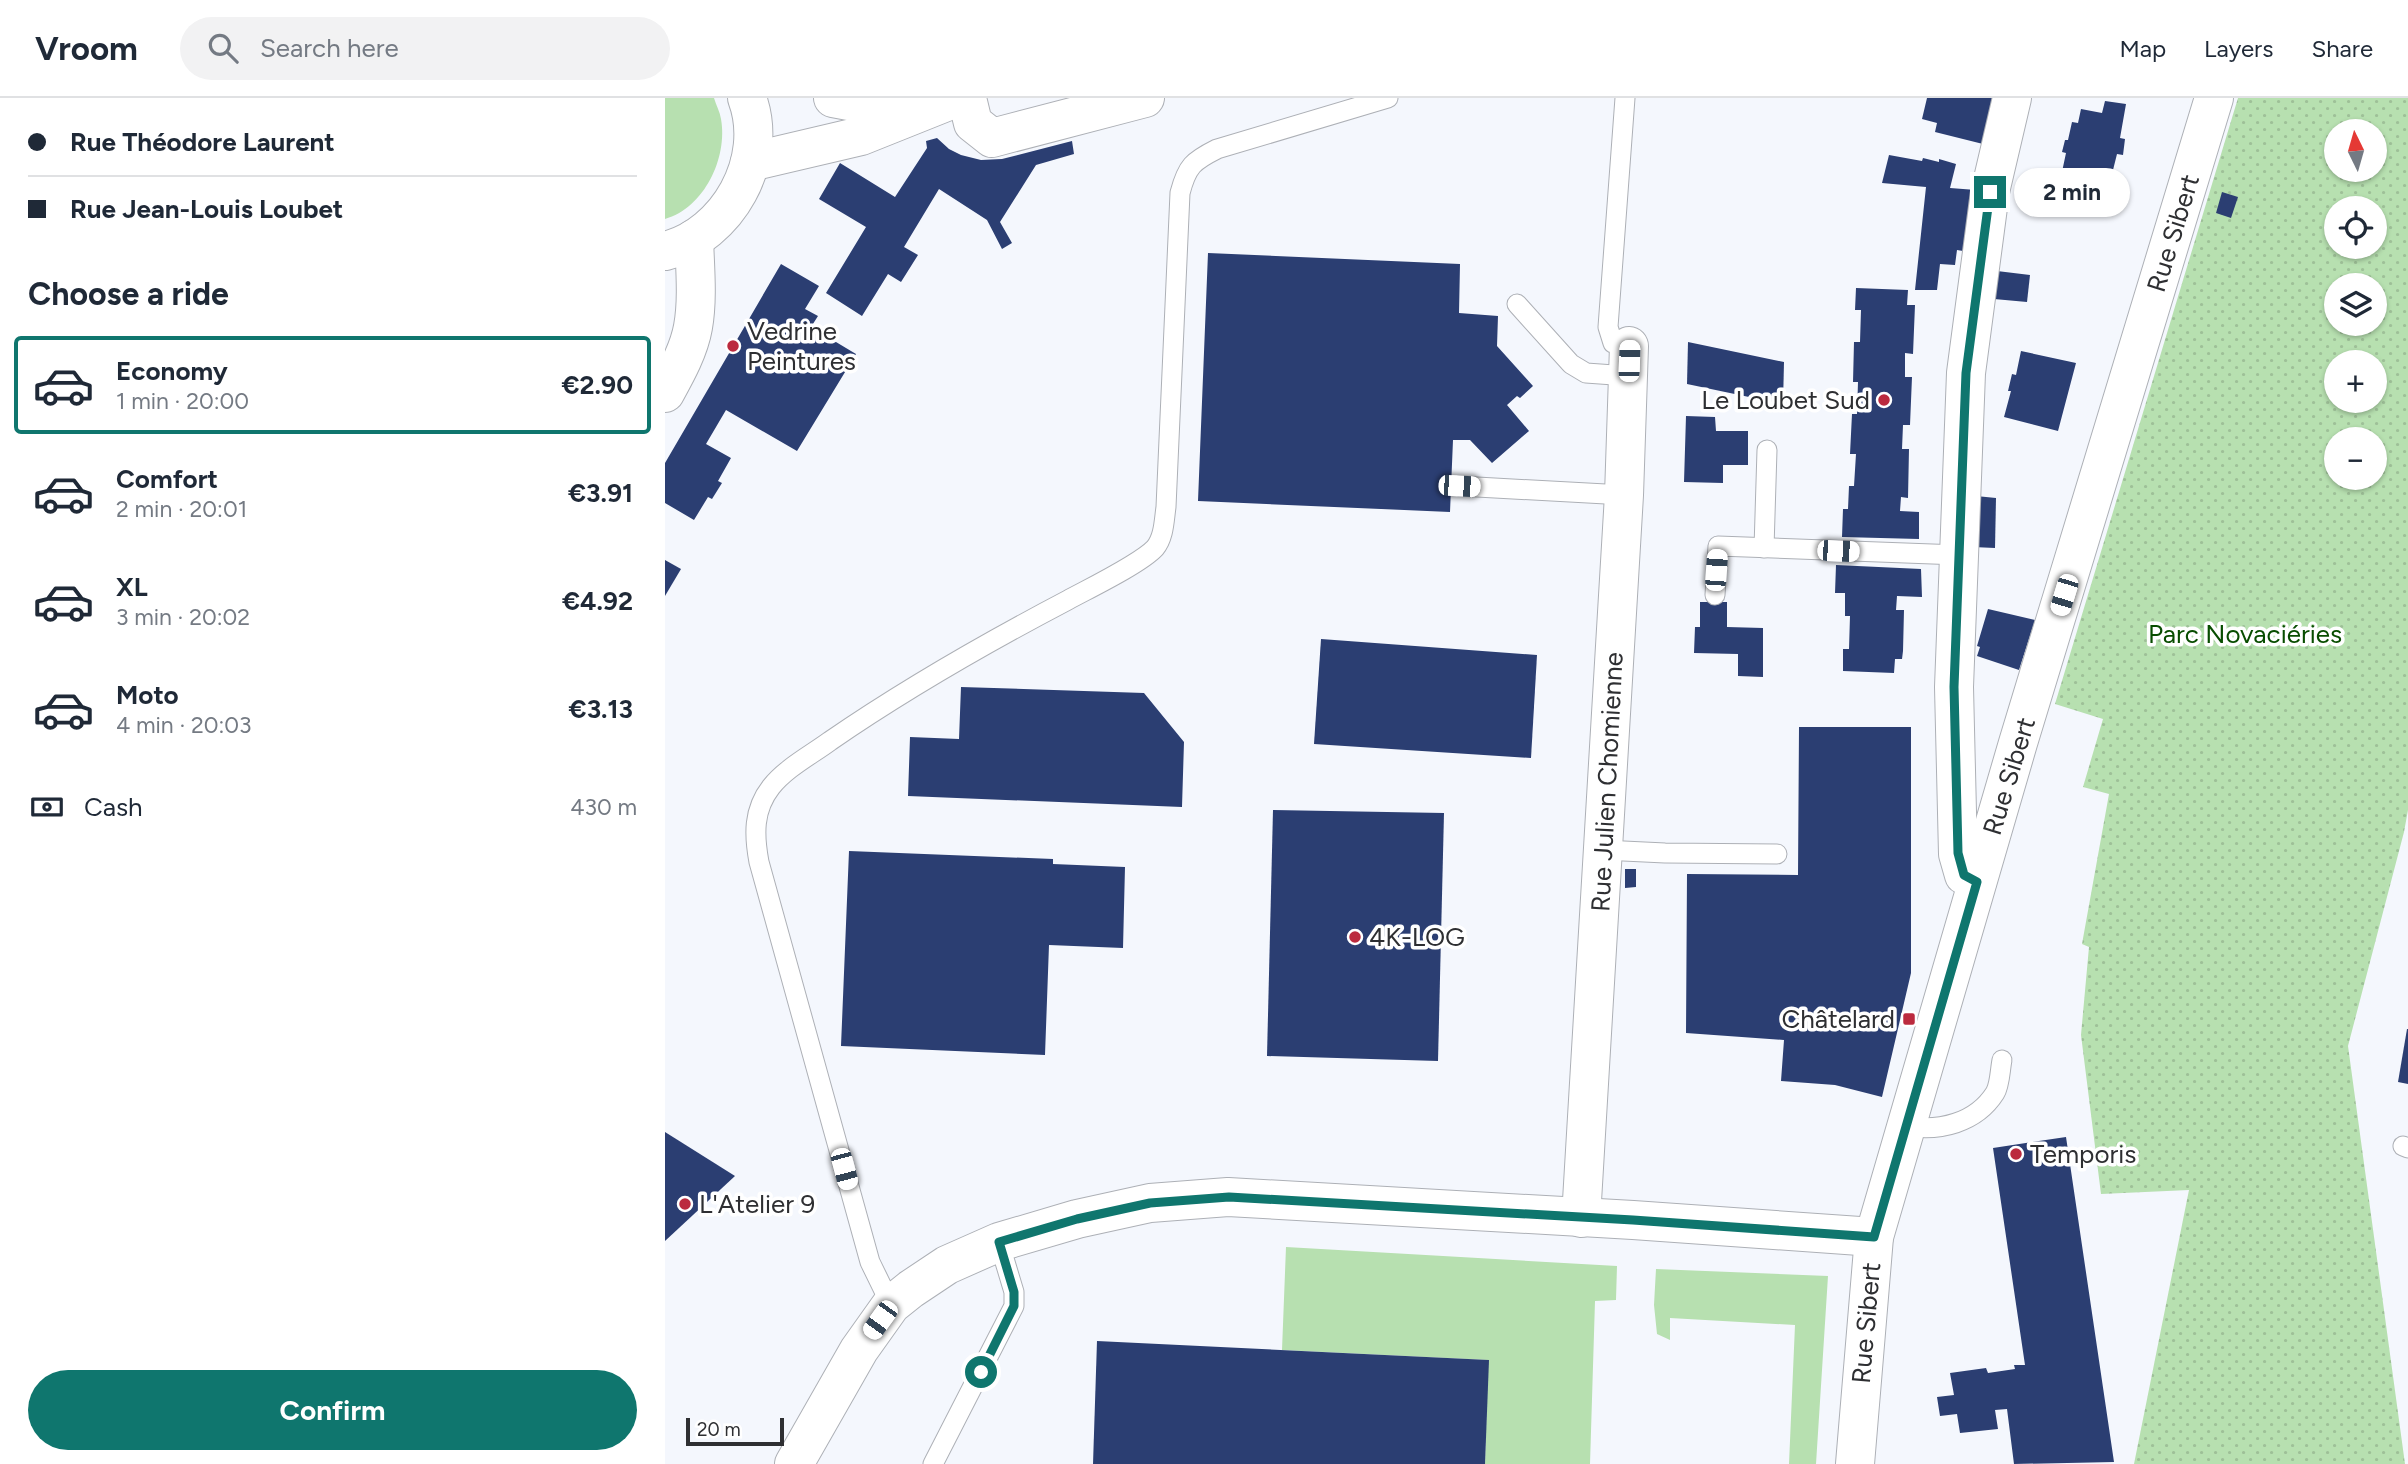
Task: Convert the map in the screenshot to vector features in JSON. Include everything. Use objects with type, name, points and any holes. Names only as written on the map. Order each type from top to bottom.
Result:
[{"type":"street","points":[[666,391],[692,330],[695,311],[679,245],[720,219],[739,193],[750,162],[754,134],[747,98]]},
{"type":"street","points":[[833,98],[881,107],[949,100],[992,138],[1145,98]]},
{"type":"street","points":[[1977,882],[1964,875],[1958,853],[1954,687],[1966,373],[1990,192],[2011,98]]},
{"type":"street","name":"Rue Sibert","points":[[1855,1464],[1874,1237],[1977,882],[2214,98]]},
{"type":"street","points":[[750,162],[861,136],[949,100]]},
{"type":"street","points":[[665,330],[668,355],[666,391]]},
{"type":"street","name":"Rue Julien Chomienne","points":[[1581,1218],[1624,495],[1629,361]]},
{"type":"street","points":[[794,1464],[859,1350],[891,1305],[947,1265],[999,1242],[1077,1219],[1150,1203],[1229,1197],[1874,1237]]},
{"type":"lane","points":[[891,1305],[870,1262],[759,862],[754,835],[758,812],[771,786],[851,727],[962,656],[1091,588],[1155,548],[1163,532],[1166,508],[1181,193],[1185,173],[1196,160],[1217,149],[1388,98]]},
{"type":"lane","points":[[1517,304],[1571,364],[1586,373],[1629,361],[1613,343],[1608,327],[1625,98]]},
{"type":"lane","points":[[1764,548],[1767,450]]},
{"type":"lane","points":[[1459,486],[1624,495]]},
{"type":"lane","points":[[1715,595],[1718,546],[1959,555]]},
{"type":"lane","points":[[1603,850],[1777,854]]},
{"type":"lane","points":[[1906,1126],[1937,1129],[1975,1116],[1996,1091],[2002,1060]]},
{"type":"lane","points":[[933,1464],[1014,1306],[1014,1292],[999,1242]]},
{"type":"green space","points":[[665,98],[714,98],[722,134],[717,165],[702,193],[679,213],[665,219]]},
{"type":"green space","name":"Parc Novaciéries","points":[[2238,98],[2408,98],[2408,810],[2348,1046],[2405,1464],[2134,1464],[2189,1190],[2101,1194],[2081,1035],[2089,947],[2082,944],[2109,794],[2083,787],[2103,719],[2055,704]]},
{"type":"green space","points":[[1286,1247],[1617,1266],[1616,1300],[1595,1301],[1590,1464],[1485,1464],[1488,1360],[1282,1350]]},
{"type":"green space","points":[[1656,1269],[1828,1276],[1816,1464],[1789,1464],[1795,1325],[1670,1318],[1670,1340],[1657,1334],[1654,1305]]},
{"type":"building","points":[[1927,98],[1999,98],[1987,145],[1935,132],[1937,123],[1922,119]]},
{"type":"building","points":[[2105,101],[2126,104],[2120,138],[2125,139],[2123,155],[2117,154],[2106,198],[2059,186],[2066,153],[2062,152],[2072,122],[2078,123],[2081,109],[2102,113]]},
{"type":"building","points":[[937,138],[961,155],[981,160],[1002,159],[1072,141],[1074,154],[1036,165],[1000,222],[1012,243],[1002,249],[987,220],[939,189],[904,247],[918,255],[901,282],[888,274],[862,316],[826,293],[866,227],[819,199],[840,163],[895,197],[927,148],[926,141]]},
{"type":"building","points":[[1889,155],[1922,161],[1923,158],[1939,162],[1939,159],[1956,164],[1950,188],[1976,190],[1969,252],[1957,250],[1955,265],[1940,264],[1937,290],[1915,290],[1926,187],[1882,183]]},
{"type":"building","points":[[2222,192],[2238,197],[2231,218],[2216,213]]},
{"type":"building","points":[[1208,253],[1460,264],[1459,313],[1498,316],[1497,346],[1533,386],[1507,405],[1529,431],[1492,463],[1470,440],[1453,440],[1450,512],[1198,501]]},
{"type":"building","points":[[781,264],[819,286],[805,309],[818,316],[811,327],[856,354],[797,451],[726,410],[706,444],[731,458],[718,481],[722,483],[712,499],[708,497],[694,520],[665,503],[665,463]]},
{"type":"building","points":[[1997,271],[2030,275],[2027,302],[1994,299]]},
{"type":"building","name":"Le Loubet Sud","points":[[1856,288],[1908,290],[1907,305],[1915,305],[1913,354],[1905,353],[1905,377],[1912,377],[1910,425],[1903,425],[1902,449],[1909,449],[1908,498],[1901,497],[1900,511],[1919,512],[1919,539],[1842,537],[1843,509],[1848,509],[1849,486],[1854,486],[1856,454],[1850,454],[1852,414],[1857,414],[1858,382],[1853,382],[1854,342],[1860,342],[1861,310],[1855,310]]},
{"type":"building","points":[[1688,342],[1784,362],[1783,404],[1687,384]]},
{"type":"building","points":[[2021,351],[2076,363],[2058,431],[2004,417],[2011,391],[2008,391],[2012,374],[2016,375]]},
{"type":"building","points":[[1686,416],[1715,417],[1716,431],[1748,431],[1748,465],[1723,465],[1723,483],[1684,482]]},
{"type":"building","points":[[1976,496],[1996,498],[1995,548],[1973,547]]},
{"type":"building","points":[[665,560],[681,569],[665,596]]},
{"type":"building","points":[[1836,565],[1921,569],[1922,597],[1897,596],[1896,610],[1904,610],[1903,651],[1902,659],[1895,659],[1894,673],[1843,671],[1843,649],[1849,649],[1850,616],[1845,616],[1845,593],[1835,593]]},
{"type":"building","points":[[1700,602],[1727,602],[1727,627],[1763,628],[1763,677],[1738,676],[1738,654],[1694,653],[1695,627],[1700,627]]},
{"type":"building","points":[[1988,609],[2035,620],[2019,670],[1977,656],[1980,647],[1977,646]]},
{"type":"building","points":[[1321,639],[1537,655],[1531,758],[1314,744]]},
{"type":"building","points":[[961,687],[1144,693],[1184,742],[1182,807],[908,796],[910,737],[959,739]]},
{"type":"building","points":[[1799,727],[1911,727],[1911,973],[1882,1097],[1835,1085],[1781,1081],[1784,1040],[1686,1033],[1687,874],[1798,875]]},
{"type":"building","points":[[1273,810],[1444,813],[1438,1061],[1267,1056]]},
{"type":"building","points":[[849,851],[1053,859],[1053,864],[1125,867],[1123,948],[1049,945],[1045,1055],[841,1046]]},
{"type":"building","points":[[1625,869],[1636,869],[1636,887],[1625,888]]},
{"type":"building","points":[[2408,1029],[2408,1084],[2398,1082]]},
{"type":"building","name":"L'Atelier 9","points":[[665,1132],[735,1176],[665,1241]]},
{"type":"building","points":[[2066,1137],[2114,1462],[2014,1464],[2007,1409],[1995,1410],[1998,1429],[1960,1433],[1957,1414],[1940,1416],[1937,1397],[1954,1395],[1950,1373],[1986,1368],[1988,1373],[2015,1369],[2014,1365],[2025,1365],[1993,1148]]},
{"type":"building","points":[[1097,1341],[1489,1360],[1485,1464],[1093,1464]]},
{"type":"place","name":"Vedrine Peintures","points":[[733,346]]},
{"type":"place","name":"Le Loubet Sud","points":[[1884,400]]},
{"type":"place","name":"4K-LOG","points":[[1355,937]]},
{"type":"place","name":"Châtelard","points":[[1909,1019]]},
{"type":"place","name":"Temporis","points":[[2016,1154]]},
{"type":"place","name":"L'Atelier 9","points":[[685,1204]]},
{"type":"route","points":[[981,1372],[1014,1306],[1014,1292],[999,1242],[1077,1219],[1150,1203],[1229,1197],[1874,1237],[1977,882],[1964,875],[1958,853],[1954,687],[1966,373],[1990,192]]}]
